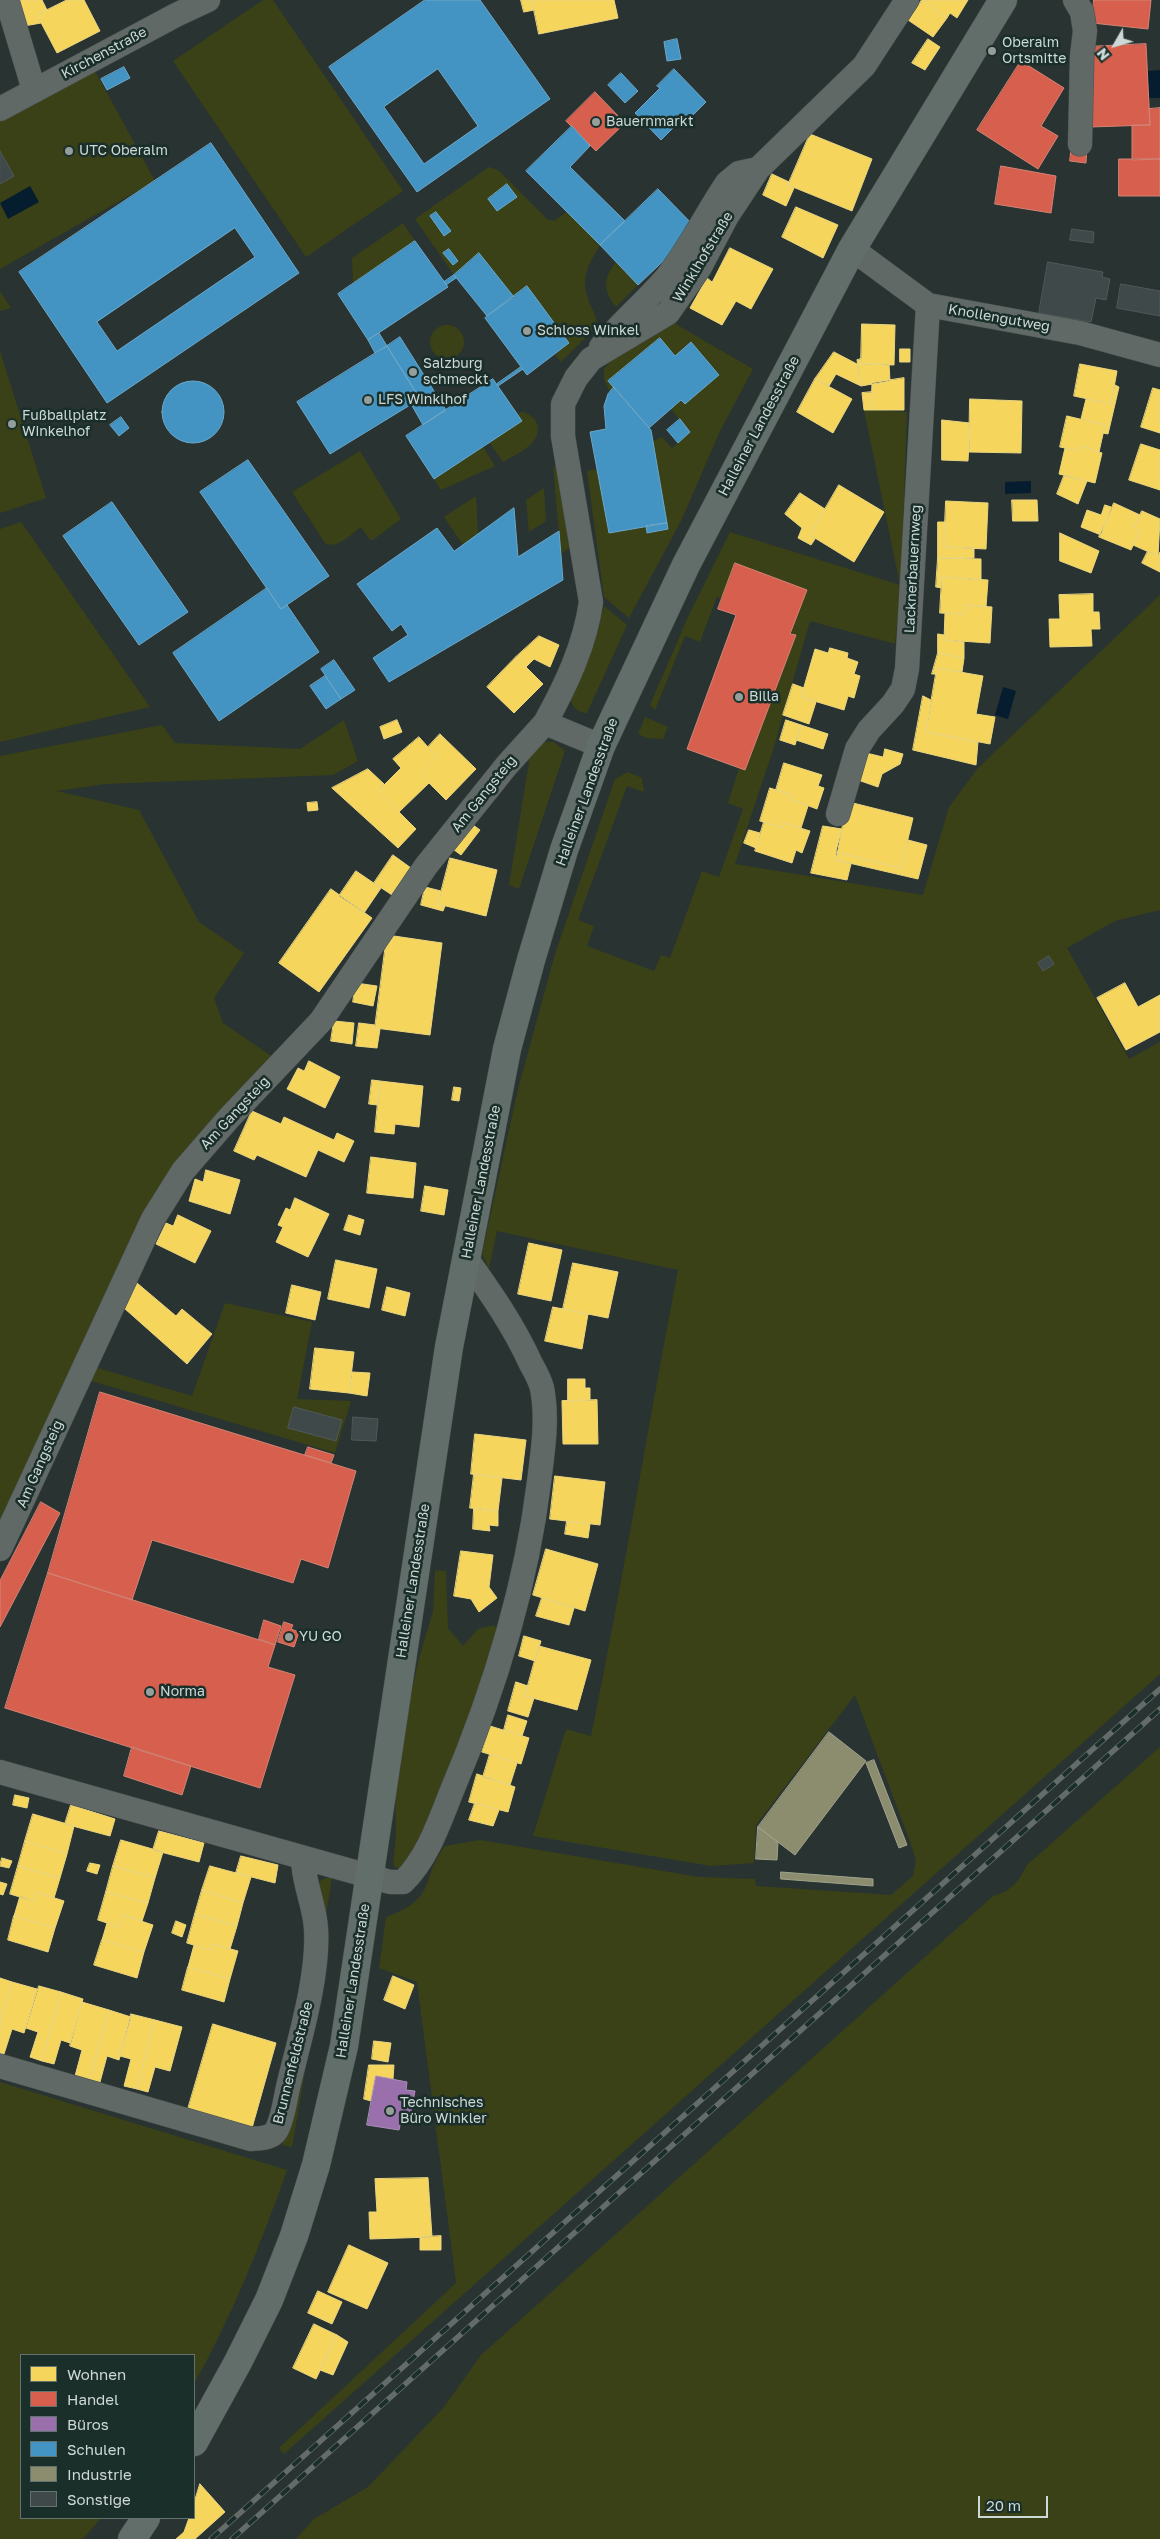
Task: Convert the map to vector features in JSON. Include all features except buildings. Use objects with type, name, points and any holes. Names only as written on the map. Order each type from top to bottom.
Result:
[{"type":"main road","name":"Halleiner Landesstraße","points":[[195,2440],[238,2362],[269,2300],[312,2179],[344,2046],[446,1365],[507,1049],[530,960],[564,850],[601,746],[686,564],[852,249],[1003,0]]},
{"type":"main road","points":[[132,2539],[145,2519]]},
{"type":"street","points":[[7,0],[34,90]]},
{"type":"street","name":"Kirchenstraße","points":[[0,109],[208,0]]},
{"type":"street","name":"Winklhofstraße","points":[[545,723],[563,690],[578,651],[587,627],[591,602],[563,436],[563,404],[576,378],[591,359],[668,313],[700,267],[727,216],[758,169],[864,66],[907,0]]},
{"type":"street","points":[[1075,0],[1082,12],[1085,31],[1082,56],[1080,144]]},
{"type":"street","name":"Knollengutweg","points":[[852,249],[928,305],[1080,333],[1160,355]]},
{"type":"street","name":"Lacknerbauernweg","points":[[838,814],[857,749],[869,730],[893,704],[903,689],[907,669],[928,305]]},
{"type":"street","points":[[545,723],[601,746]]},
{"type":"street","name":"Am Gangsteig","points":[[0,1549],[30,1489],[83,1366],[152,1219],[183,1171],[229,1118],[321,1021],[426,866],[506,765],[545,723]]},
{"type":"street","points":[[0,1772],[303,1858],[370,1874],[390,1882],[403,1882],[411,1875],[437,1828],[486,1704],[512,1617],[535,1513],[546,1416],[542,1385],[514,1330],[466,1258]]},
{"type":"street","name":"Brunnenfeldstraße","points":[[0,2066],[251,2139],[271,2136],[276,2131],[281,2116],[301,2036],[316,1945],[314,1912],[306,1888],[303,1858]]},
{"type":"green space","points":[[263,0],[273,0],[403,191],[306,257],[173,61]]},
{"type":"green space","name":"UTC Oberalm","points":[[95,71],[155,181],[0,269],[0,121]]},
{"type":"green space","points":[[489,167],[498,170],[547,219],[554,221],[567,212],[600,245],[588,267],[585,280],[587,295],[596,318],[596,327],[561,362],[555,355],[569,343],[527,287],[514,297],[479,253],[454,275],[415,219]]},
{"type":"green space","points":[[403,223],[415,241],[353,283],[352,258]]},
{"type":"green space","points":[[616,262],[638,285],[616,307],[609,295],[606,284]]},
{"type":"green space","points":[[0,291],[11,308],[0,311]]},
{"type":"green space","points":[[667,319],[753,369],[720,431],[682,519],[629,618],[604,597],[587,471],[597,469],[609,533],[646,526],[647,533],[668,529],[653,441],[662,437],[672,448],[690,433],[671,409],[681,400],[685,404],[719,374],[691,342],[675,356],[660,339],[609,380],[614,387],[610,392],[604,380],[604,369],[618,353]]},
{"type":"green space","points":[[447,325],[454,326],[459,330],[463,335],[463,349],[459,354],[454,358],[447,359],[440,358],[435,354],[431,349],[430,342],[431,335],[435,330],[440,326]]},
{"type":"green space","name":"Fußballplatz Winkelhof","points":[[0,351],[46,498],[0,513]]},
{"type":"green space","points":[[864,410],[907,412],[901,585],[895,644],[810,621],[774,747],[735,864],[923,895],[949,807],[978,768],[1160,595],[1160,910],[1115,921],[1067,948],[1129,1059],[1160,1042],[1160,1674],[284,2454],[279,2448],[456,2283],[417,1982],[379,1968],[386,1917],[414,1903],[421,1896],[437,1859],[445,1846],[480,1840],[699,1877],[755,1879],[756,1886],[891,1895],[913,1876],[916,1860],[855,1695],[756,1825],[754,1863],[711,1866],[533,1836],[566,1729],[591,1736],[678,1270],[497,1231],[489,1269],[482,1254],[518,1089],[555,954],[615,779],[628,772],[642,778],[644,792],[627,786],[578,920],[594,926],[587,946],[654,971],[661,955],[670,958],[702,871],[719,877],[743,809],[728,803],[739,768],[745,770],[796,636],[790,634],[807,590],[735,563],[722,598],[717,597],[700,642],[685,636],[655,710],[650,705],[688,617],[730,532],[900,585]]},
{"type":"green space","points":[[522,412],[535,419],[538,431],[536,437],[521,452],[503,462],[489,442],[521,421],[517,414]]},
{"type":"green space","points":[[483,447],[495,466],[441,490],[434,479]]},
{"type":"green space","points":[[360,451],[401,519],[373,540],[369,539],[361,527],[339,543],[330,545],[325,543],[292,492]]},
{"type":"green space","points":[[553,466],[559,471],[572,546],[561,554]]},
{"type":"green space","points":[[544,488],[546,521],[529,532],[526,500]]},
{"type":"green space","points":[[476,496],[478,534],[463,545],[444,517]]},
{"type":"green space","points":[[21,522],[150,707],[0,742],[0,529]]},
{"type":"green space","points":[[604,606],[627,625],[587,713],[584,713],[572,704],[570,698]]},
{"type":"green space","points":[[645,717],[668,727],[663,739],[647,738],[638,734]]},
{"type":"green space","points":[[344,720],[358,761],[333,775],[105,784],[57,791],[139,810],[199,922],[244,953],[214,998],[223,1023],[276,1059],[177,1165],[0,1532],[0,756],[162,725],[175,743],[300,749]]},
{"type":"green space","points":[[539,742],[554,742],[565,751],[519,889],[509,885],[529,762],[527,758]]},
{"type":"green space","points":[[225,1303],[312,1322],[297,1399],[351,1401],[335,1453],[85,1379],[91,1366],[192,1396]]},
{"type":"green space","points":[[435,1570],[446,1571],[448,1628],[463,1646],[478,1629],[494,1625],[498,1632],[474,1709],[430,1817],[405,1865],[400,1869],[395,1867],[393,1863],[396,1836],[395,1772],[419,1658],[433,1612]]},
{"type":"green space","points":[[1160,1747],[1160,2539],[296,2539],[314,2519],[368,2487],[444,2407],[481,2355],[993,1896],[1014,1885],[1027,1865]]},
{"type":"green space","points":[[326,1878],[332,1878],[324,1927],[316,1888],[318,1882]]},
{"type":"green space","points":[[310,2043],[292,2147],[282,2145]]},
{"type":"green space","points":[[0,2082],[287,2170],[245,2279],[221,2332],[195,2382],[195,2354],[20,2354],[20,2519],[100,2519],[83,2539],[0,2539]]},
{"type":"water","points":[[1160,70],[1160,98],[1148,98],[1148,71]]},
{"type":"water","points":[[30,186],[39,202],[8,219],[0,203]]},
{"type":"water","points":[[1031,481],[1031,493],[1005,494],[1005,482]]},
{"type":"water","points":[[1003,687],[1016,691],[1008,719],[995,715]]},
{"type":"railway","points":[[211,2539],[1160,1689]]},
{"type":"railway","points":[[232,2539],[1160,1709]]},
{"type":"place","name":"Oberalm Ortsmitte","points":[[992,51]]},
{"type":"place","name":"Bauernmarkt","points":[[596,122]]},
{"type":"place","name":"UTC Oberalm","points":[[69,151]]},
{"type":"place","name":"Schloss Winkel","points":[[527,331]]},
{"type":"place","name":"Salzburg schmeckt","points":[[413,372]]},
{"type":"place","name":"LFS Winklhof","points":[[368,400]]},
{"type":"place","name":"Fußballplatz Winkelhof","points":[[12,424]]},
{"type":"place","name":"Billa","points":[[739,697]]},
{"type":"place","name":"YU GO","points":[[289,1637]]},
{"type":"place","name":"Norma","points":[[150,1692]]},
{"type":"place","name":"Technisches Büro Winkler","points":[[390,2111]]}]
